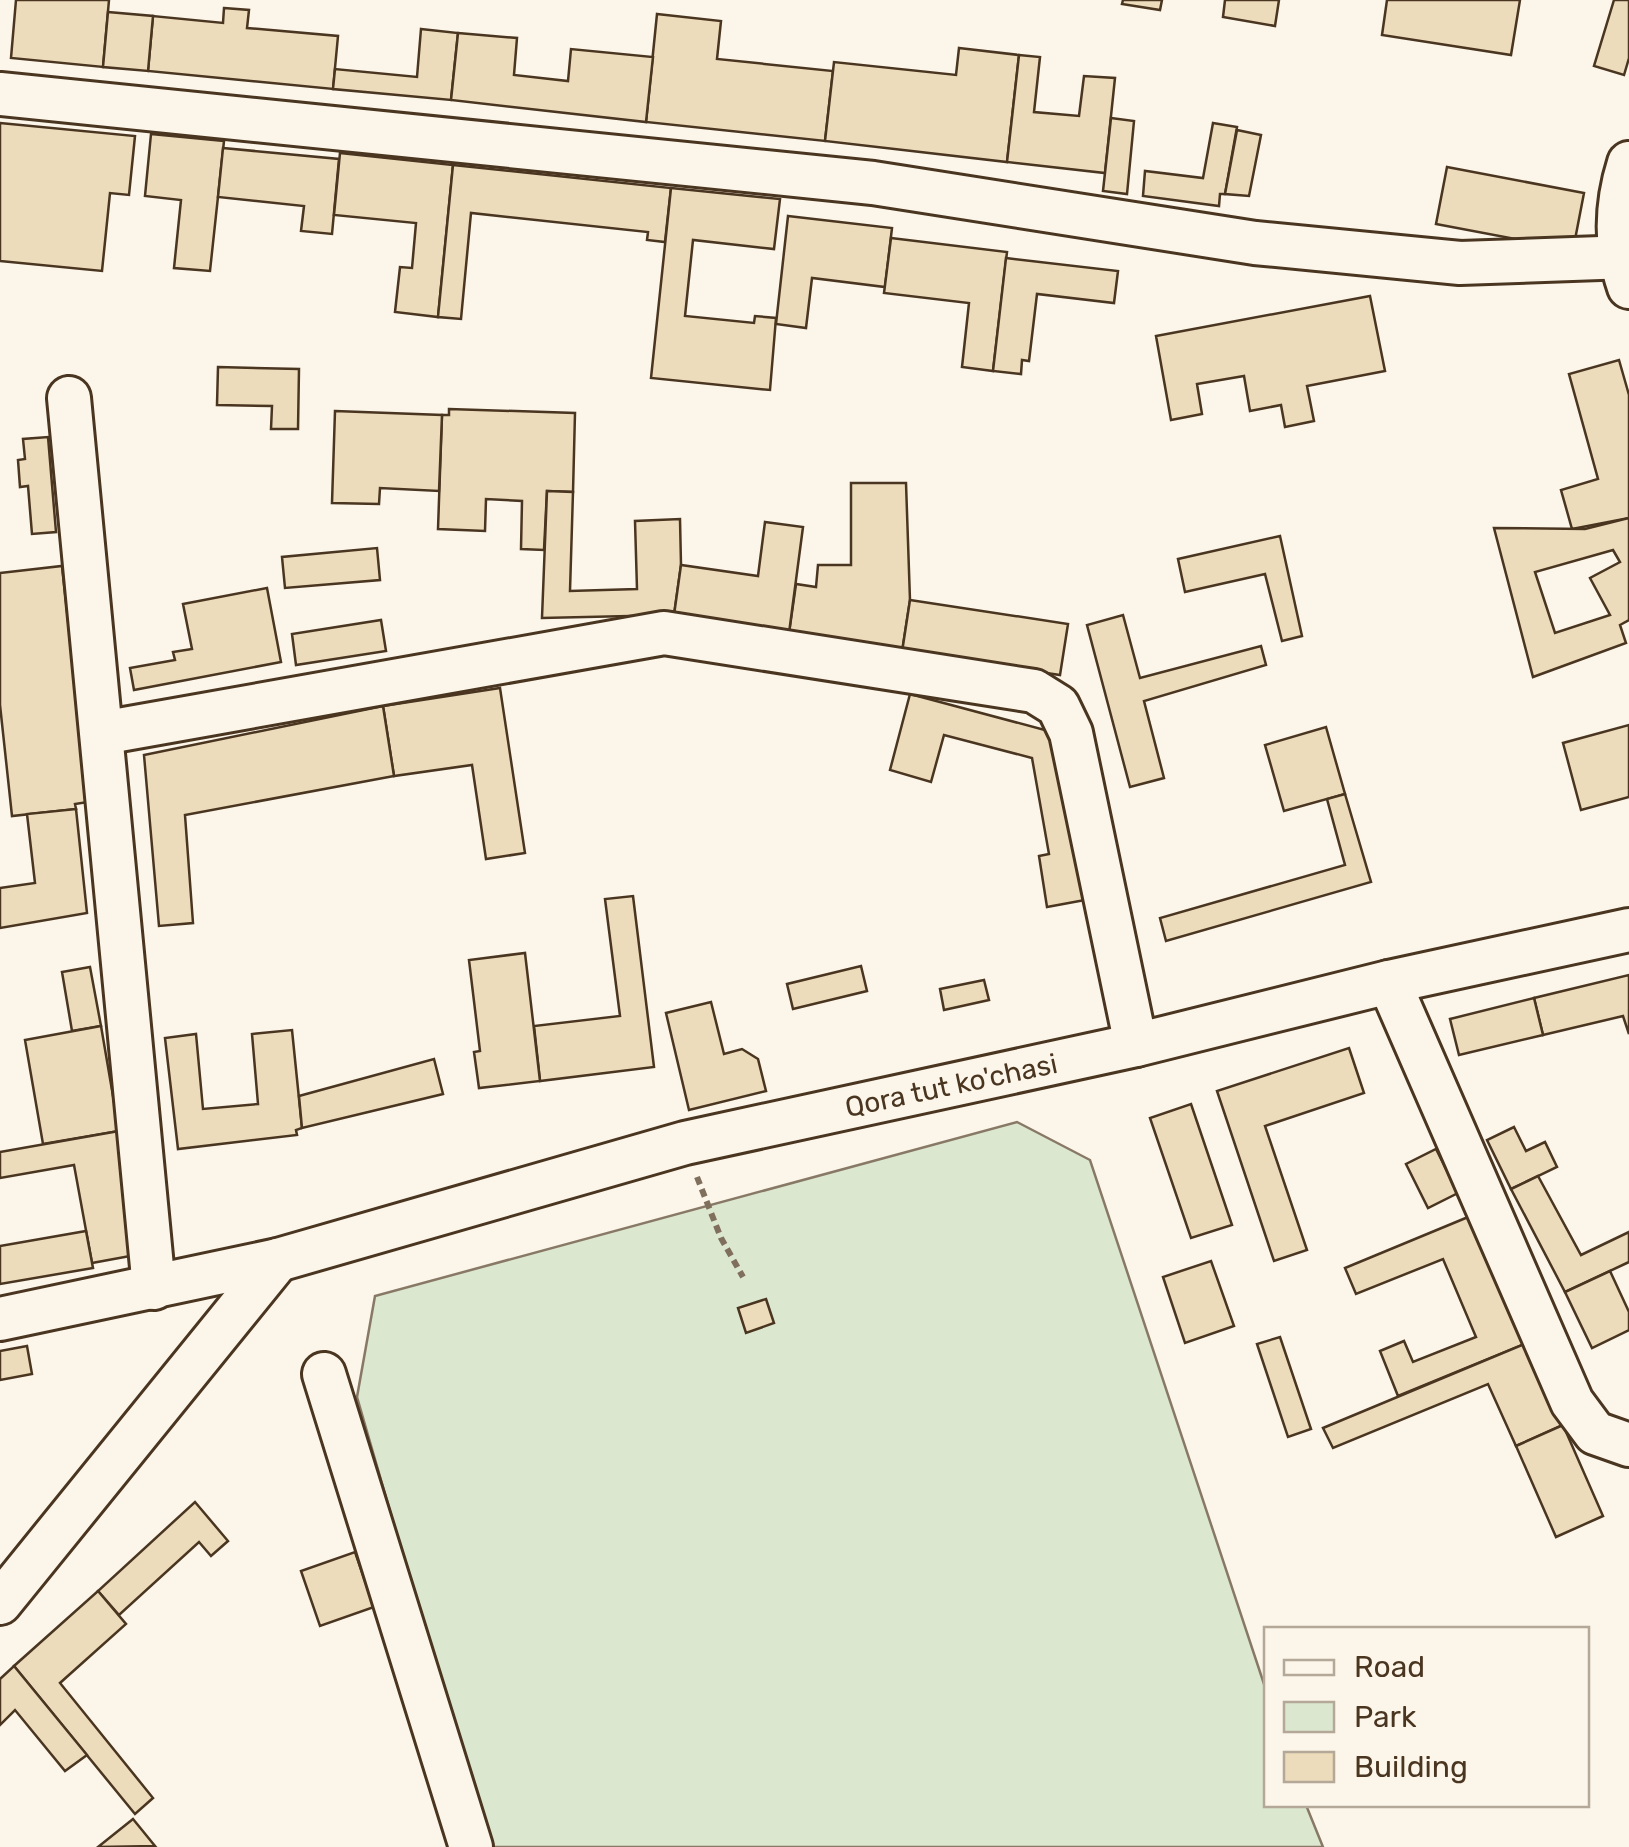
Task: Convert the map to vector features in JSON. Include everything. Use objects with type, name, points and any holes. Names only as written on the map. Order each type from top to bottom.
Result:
[{"type":"street","points":[[0,94],[873,184],[1274,244],[1460,262],[1626,268],[1620,191],[1629,163]]},
{"type":"street","points":[[69,398],[154,1288]]},
{"type":"street","points":[[102,733],[664,633],[1034,691],[1058,706],[1071,733],[1136,1044]]},
{"type":"street","name":"Qora tut ko'chasi","points":[[0,1319],[278,1260],[684,1143],[1629,930]]},
{"type":"street","points":[[1389,982],[1572,1402],[1594,1433],[1629,1445]]},
{"type":"street","points":[[0,1604],[278,1260]]},
{"type":"street","points":[[324,1374],[471,1847]]},
{"type":"path","points":[[684,1143],[721,1238],[743,1277]]},
{"type":"green space","points":[[1017,1122],[1090,1160],[1264,1684],[1264,1807],[1307,1807],[1323,1847],[487,1847],[357,1397],[375,1296]]},
{"type":"building","points":[[16,0],[109,0],[103,67],[11,58]]},
{"type":"building","points":[[1123,0],[1162,0],[1160,10],[1122,4]]},
{"type":"building","points":[[1225,0],[1279,0],[1275,26],[1223,17]]},
{"type":"building","points":[[1387,0],[1520,0],[1511,55],[1382,35]]},
{"type":"building","points":[[1614,0],[1629,0],[1629,58],[1624,75],[1594,66]]},
{"type":"building","points":[[224,8],[249,10],[247,28],[338,36],[333,89],[148,71],[153,16],[223,23]]},
{"type":"building","points":[[108,12],[153,16],[148,71],[103,67]]},
{"type":"building","points":[[657,14],[721,21],[717,59],[833,71],[825,141],[646,122]]},
{"type":"building","points":[[421,29],[458,33],[451,100],[333,89],[335,69],[417,77]]},
{"type":"building","points":[[458,33],[517,38],[514,75],[568,81],[571,49],[653,57],[646,122],[451,100]]},
{"type":"building","points":[[959,48],[1019,55],[1007,162],[825,141],[834,62],[956,75]]},
{"type":"building","points":[[1019,55],[1040,57],[1034,112],[1079,116],[1084,76],[1115,78],[1105,173],[1007,162]]},
{"type":"building","points":[[1111,118],[1134,121],[1127,194],[1103,191]]},
{"type":"building","points":[[0,123],[135,136],[129,195],[110,193],[102,271],[0,261]]},
{"type":"building","points":[[1213,123],[1237,127],[1225,194],[1220,194],[1219,206],[1143,196],[1145,171],[1203,178]]},
{"type":"building","points":[[1237,130],[1261,135],[1249,196],[1225,194]]},
{"type":"building","points":[[151,134],[224,141],[210,271],[174,268],[181,200],[145,196]]},
{"type":"building","points":[[223,148],[339,159],[332,234],[301,231],[304,206],[218,197]]},
{"type":"building","points":[[340,153],[453,165],[438,317],[395,312],[400,267],[412,268],[416,223],[334,215]]},
{"type":"building","points":[[453,165],[671,188],[665,242],[647,240],[648,232],[471,213],[461,319],[438,317]]},
{"type":"building","points":[[1447,167],[1584,193],[1573,250],[1436,224]]},
{"type":"building","points":[[671,188],[780,199],[774,249],[693,240],[685,316],[754,323],[755,316],[776,318],[770,390],[651,378]]},
{"type":"building","points":[[788,216],[892,228],[885,287],[812,278],[806,328],[776,324]]},
{"type":"building","points":[[891,238],[1007,252],[993,371],[962,367],[969,303],[884,293]]},
{"type":"building","points":[[1006,258],[1118,271],[1114,303],[1037,294],[1029,361],[1022,360],[1021,374],[993,371]]},
{"type":"building","points":[[1370,296],[1385,371],[1307,386],[1314,421],[1285,427],[1281,405],[1250,411],[1244,376],[1197,384],[1202,414],[1171,420],[1156,336]]},
{"type":"building","points":[[1619,360],[1629,395],[1629,518],[1572,529],[1561,490],[1598,479],[1569,374]]},
{"type":"building","points":[[218,367],[299,369],[298,429],[271,429],[272,406],[217,405]]},
{"type":"building","points":[[449,409],[575,413],[573,492],[547,491],[544,550],[521,549],[522,501],[486,499],[485,531],[438,529],[442,415],[449,415]]},
{"type":"building","points":[[335,411],[442,415],[439,491],[380,488],[379,504],[332,503]]},
{"type":"building","points":[[48,437],[56,532],[32,534],[28,486],[20,487],[18,460],[25,459],[23,439]]},
{"type":"building","points":[[851,483],[906,483],[910,600],[902,652],[789,633],[796,584],[816,587],[818,565],[851,565]]},
{"type":"building","points":[[547,491],[573,492],[570,591],[637,589],[635,521],[680,519],[681,565],[674,615],[542,618]]},
{"type":"building","points":[[1629,518],[1629,620],[1620,625],[1626,643],[1533,677],[1494,528],[1585,529]],"holes":[[[1613,550],[1620,562],[1590,578],[1610,615],[1555,633],[1535,572]]]},
{"type":"building","points":[[765,522],[803,527],[789,633],[674,615],[681,565],[758,576]]},
{"type":"building","points":[[1280,536],[1302,636],[1282,641],[1265,574],[1185,592],[1178,559]]},
{"type":"building","points":[[377,548],[380,580],[285,588],[282,557]]},
{"type":"building","points":[[62,566],[88,802],[75,804],[76,809],[12,816],[0,705],[0,573]]},
{"type":"building","points":[[267,588],[281,662],[134,690],[130,668],[175,660],[173,652],[192,649],[183,604]]},
{"type":"building","points":[[910,600],[1068,624],[1060,675],[902,652]]},
{"type":"building","points":[[1123,615],[1140,678],[1261,646],[1266,665],[1144,701],[1164,778],[1130,787],[1087,625]]},
{"type":"building","points":[[381,620],[386,651],[296,665],[292,634]]},
{"type":"building","points":[[500,688],[525,853],[486,859],[472,765],[394,776],[383,706]]},
{"type":"building","points":[[910,694],[1056,733],[1085,900],[1047,907],[1039,856],[1049,854],[1032,758],[944,735],[931,782],[890,770]]},
{"type":"building","points":[[383,706],[394,776],[185,815],[193,923],[159,926],[144,755]]},
{"type":"building","points":[[1629,725],[1629,797],[1581,810],[1563,743]]},
{"type":"building","points":[[1326,727],[1345,794],[1284,811],[1265,745]]},
{"type":"building","points":[[1345,794],[1371,882],[1166,941],[1160,918],[1345,865],[1327,799]]},
{"type":"building","points":[[76,809],[87,913],[0,928],[0,888],[35,883],[27,814]]},
{"type":"building","points":[[633,896],[654,1067],[540,1081],[534,1026],[620,1016],[605,899]]},
{"type":"building","points":[[525,953],[540,1081],[479,1088],[474,1052],[480,1051],[469,960]]},
{"type":"building","points":[[861,966],[867,991],[793,1009],[787,984]]},
{"type":"building","points":[[90,967],[101,1026],[72,1031],[62,972]]},
{"type":"building","points":[[1629,975],[1629,1034],[1623,1016],[1543,1035],[1534,998]]},
{"type":"building","points":[[984,980],[989,1000],[944,1010],[940,989]]},
{"type":"building","points":[[1534,998],[1543,1035],[1459,1055],[1450,1019]]},
{"type":"building","points":[[711,1002],[724,1054],[742,1049],[758,1059],[766,1091],[689,1110],[666,1013]]},
{"type":"building","points":[[101,1026],[119,1131],[43,1144],[25,1040]]},
{"type":"building","points":[[292,1030],[302,1128],[296,1130],[297,1135],[178,1149],[165,1038],[196,1034],[203,1109],[258,1104],[252,1034]]},
{"type":"building","points":[[1349,1048],[1364,1093],[1265,1126],[1307,1250],[1274,1261],[1217,1091]]},
{"type":"building","points":[[434,1059],[443,1094],[302,1128],[299,1096]]},
{"type":"building","points":[[1191,1104],[1232,1225],[1191,1238],[1150,1118]]},
{"type":"building","points":[[1514,1127],[1526,1151],[1545,1142],[1557,1167],[1511,1189],[1487,1140]]},
{"type":"building","points":[[119,1131],[141,1254],[92,1263],[74,1165],[0,1178],[0,1152]]},
{"type":"building","points":[[1436,1149],[1458,1193],[1428,1208],[1406,1164]]},
{"type":"building","points":[[1538,1176],[1581,1255],[1629,1232],[1629,1262],[1565,1292],[1511,1189]]},
{"type":"building","points":[[1473,1215],[1527,1343],[1398,1396],[1380,1351],[1404,1341],[1413,1362],[1476,1337],[1443,1259],[1356,1294],[1345,1268]]},
{"type":"building","points":[[86,1231],[93,1268],[0,1284],[0,1246]]},
{"type":"building","points":[[1211,1261],[1234,1326],[1185,1343],[1163,1277]]},
{"type":"building","points":[[1610,1271],[1629,1312],[1629,1330],[1592,1348],[1565,1292]]},
{"type":"building","points":[[766,1299],[774,1323],[746,1333],[738,1308]]},
{"type":"building","points":[[1280,1337],[1311,1429],[1288,1437],[1257,1344]]},
{"type":"building","points":[[1527,1343],[1563,1425],[1516,1446],[1488,1384],[1333,1448],[1323,1428]]},
{"type":"building","points":[[27,1346],[32,1374],[0,1380],[0,1351]]},
{"type":"building","points":[[1563,1425],[1603,1516],[1556,1537],[1516,1446]]},
{"type":"building","points":[[195,1502],[228,1541],[211,1556],[199,1542],[119,1615],[98,1591]]},
{"type":"building","points":[[355,1552],[374,1607],[320,1626],[301,1571]]},
{"type":"building","points":[[98,1591],[126,1624],[60,1683],[153,1798],[135,1814],[14,1666]]},
{"type":"building","points":[[14,1666],[87,1755],[65,1771],[15,1710],[0,1725],[0,1679]]},
{"type":"building","points":[[133,1819],[155,1846],[98,1847]]}]
